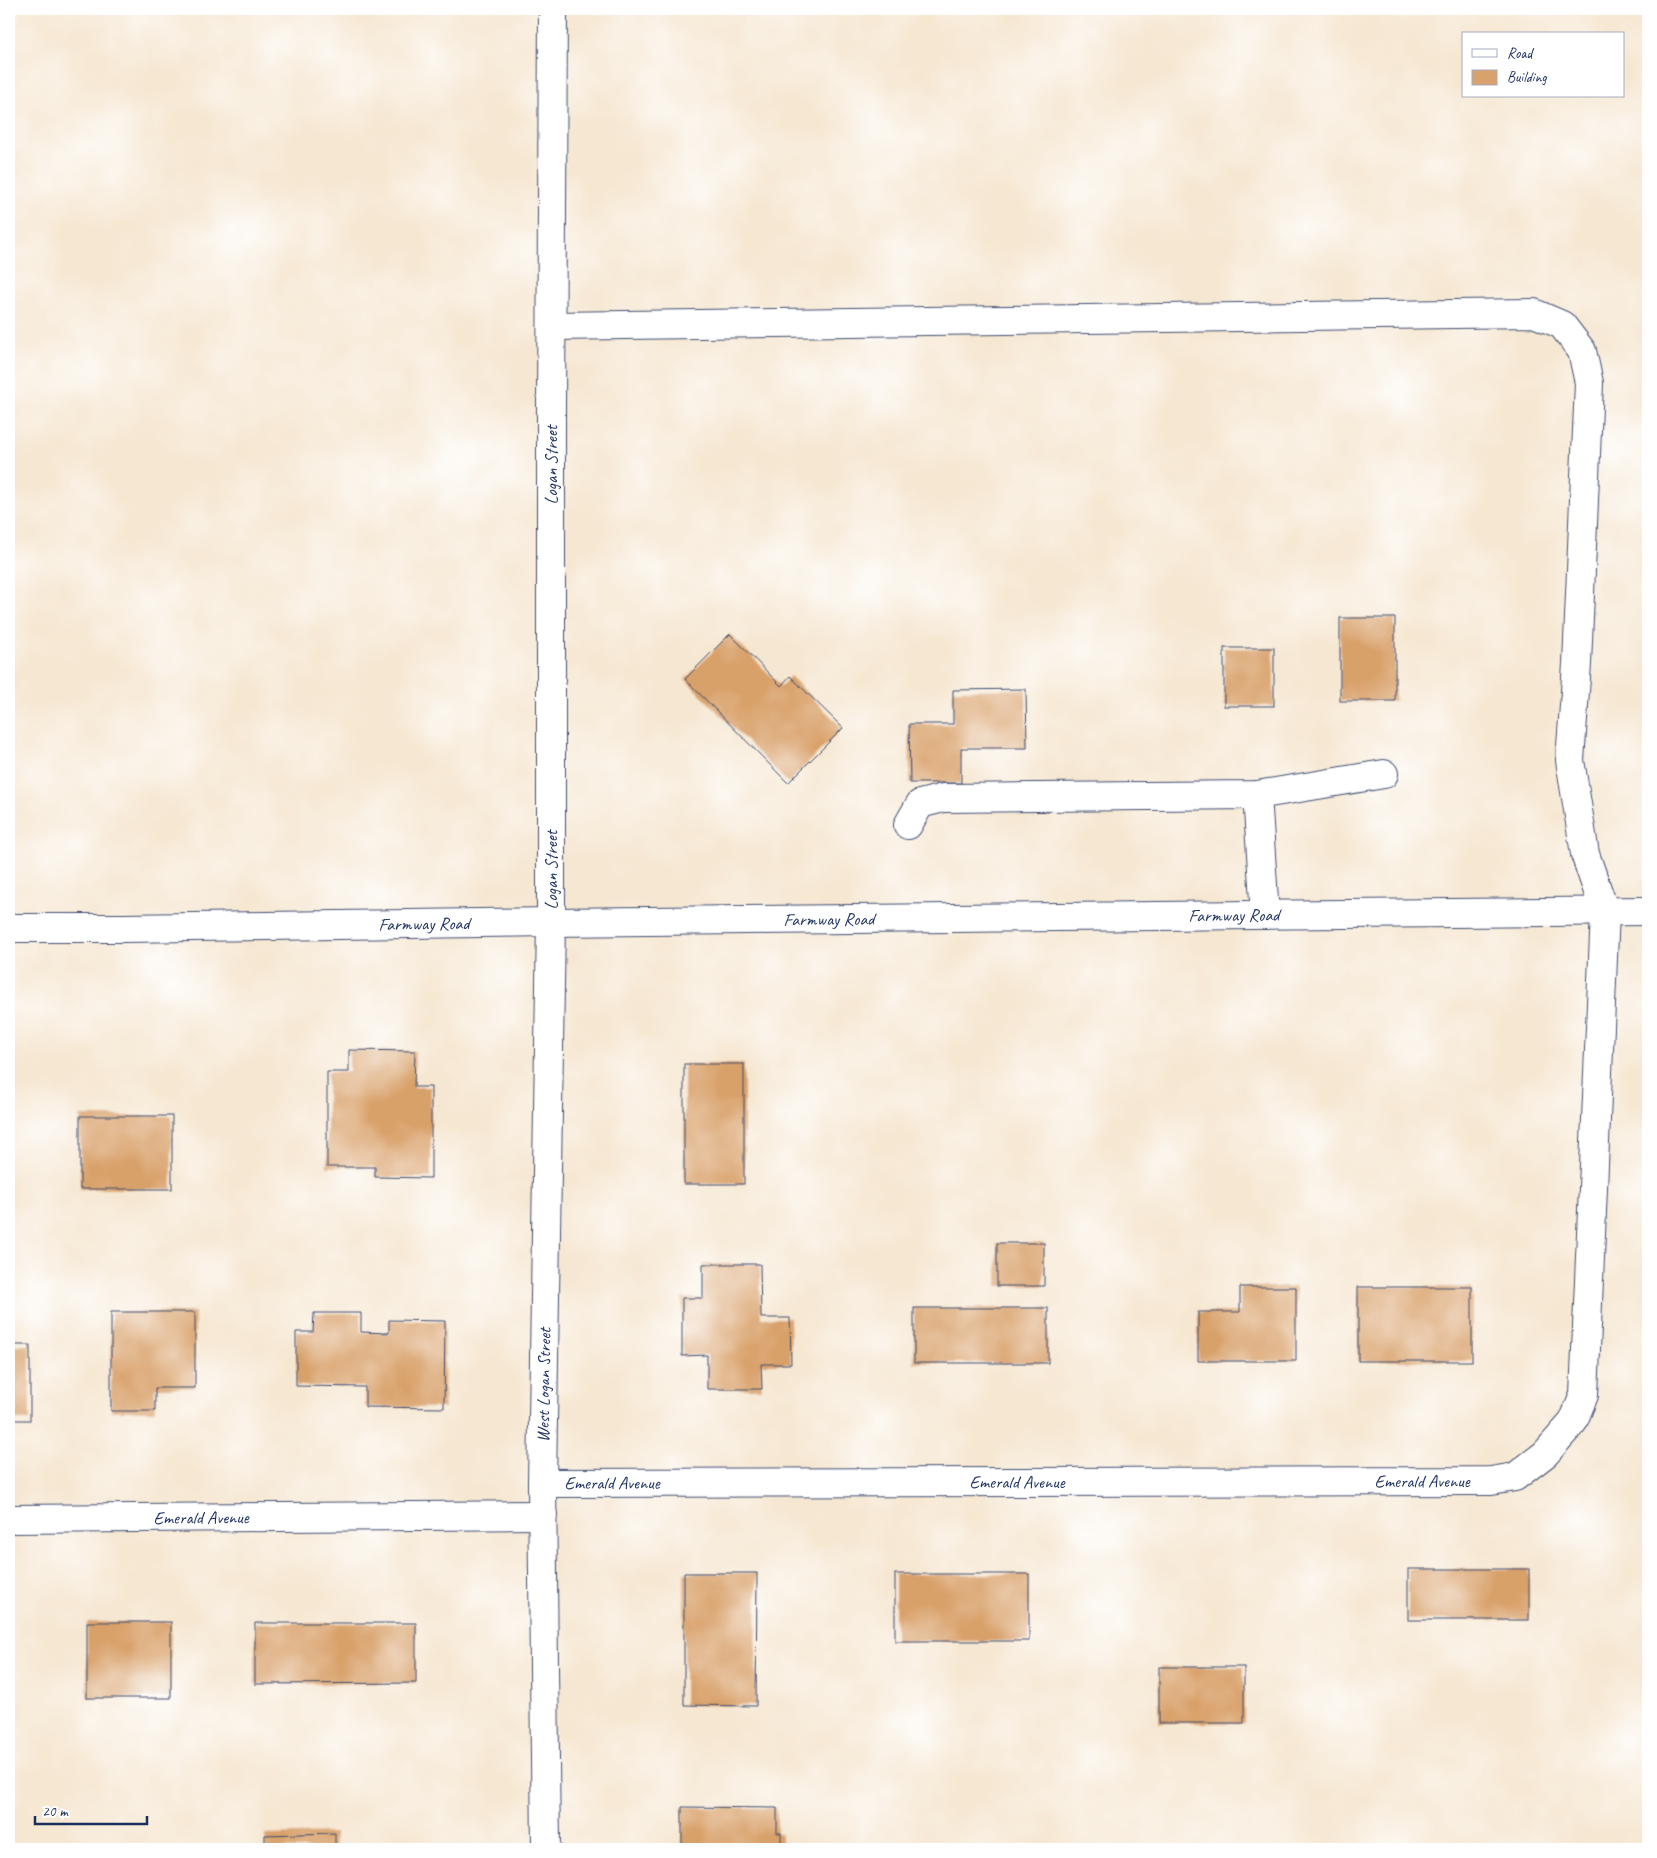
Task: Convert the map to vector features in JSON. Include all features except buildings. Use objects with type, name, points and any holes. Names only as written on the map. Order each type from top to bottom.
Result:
[{"type":"street","name":"Logan Street","points":[[551,922],[552,9]]},
{"type":"street","points":[[552,326],[1534,313],[1562,325],[1582,351],[1589,383],[1577,664],[1570,760],[1585,854],[1605,912]]},
{"type":"street","points":[[908,825],[920,804],[943,798],[1257,795],[1384,774]]},
{"type":"street","points":[[1257,795],[1265,915]]},
{"type":"street","name":"Farmway Road","points":[[9,928],[1648,911]]},
{"type":"street","name":"Emerald Avenue","points":[[542,1483],[1490,1481],[1515,1477],[1544,1454],[1573,1422],[1584,1395],[1605,912]]},
{"type":"street","name":"West Logan Street","points":[[546,1849],[542,1483],[551,922]]},
{"type":"street","name":"Emerald Avenue","points":[[9,1520],[543,1515]]}]
